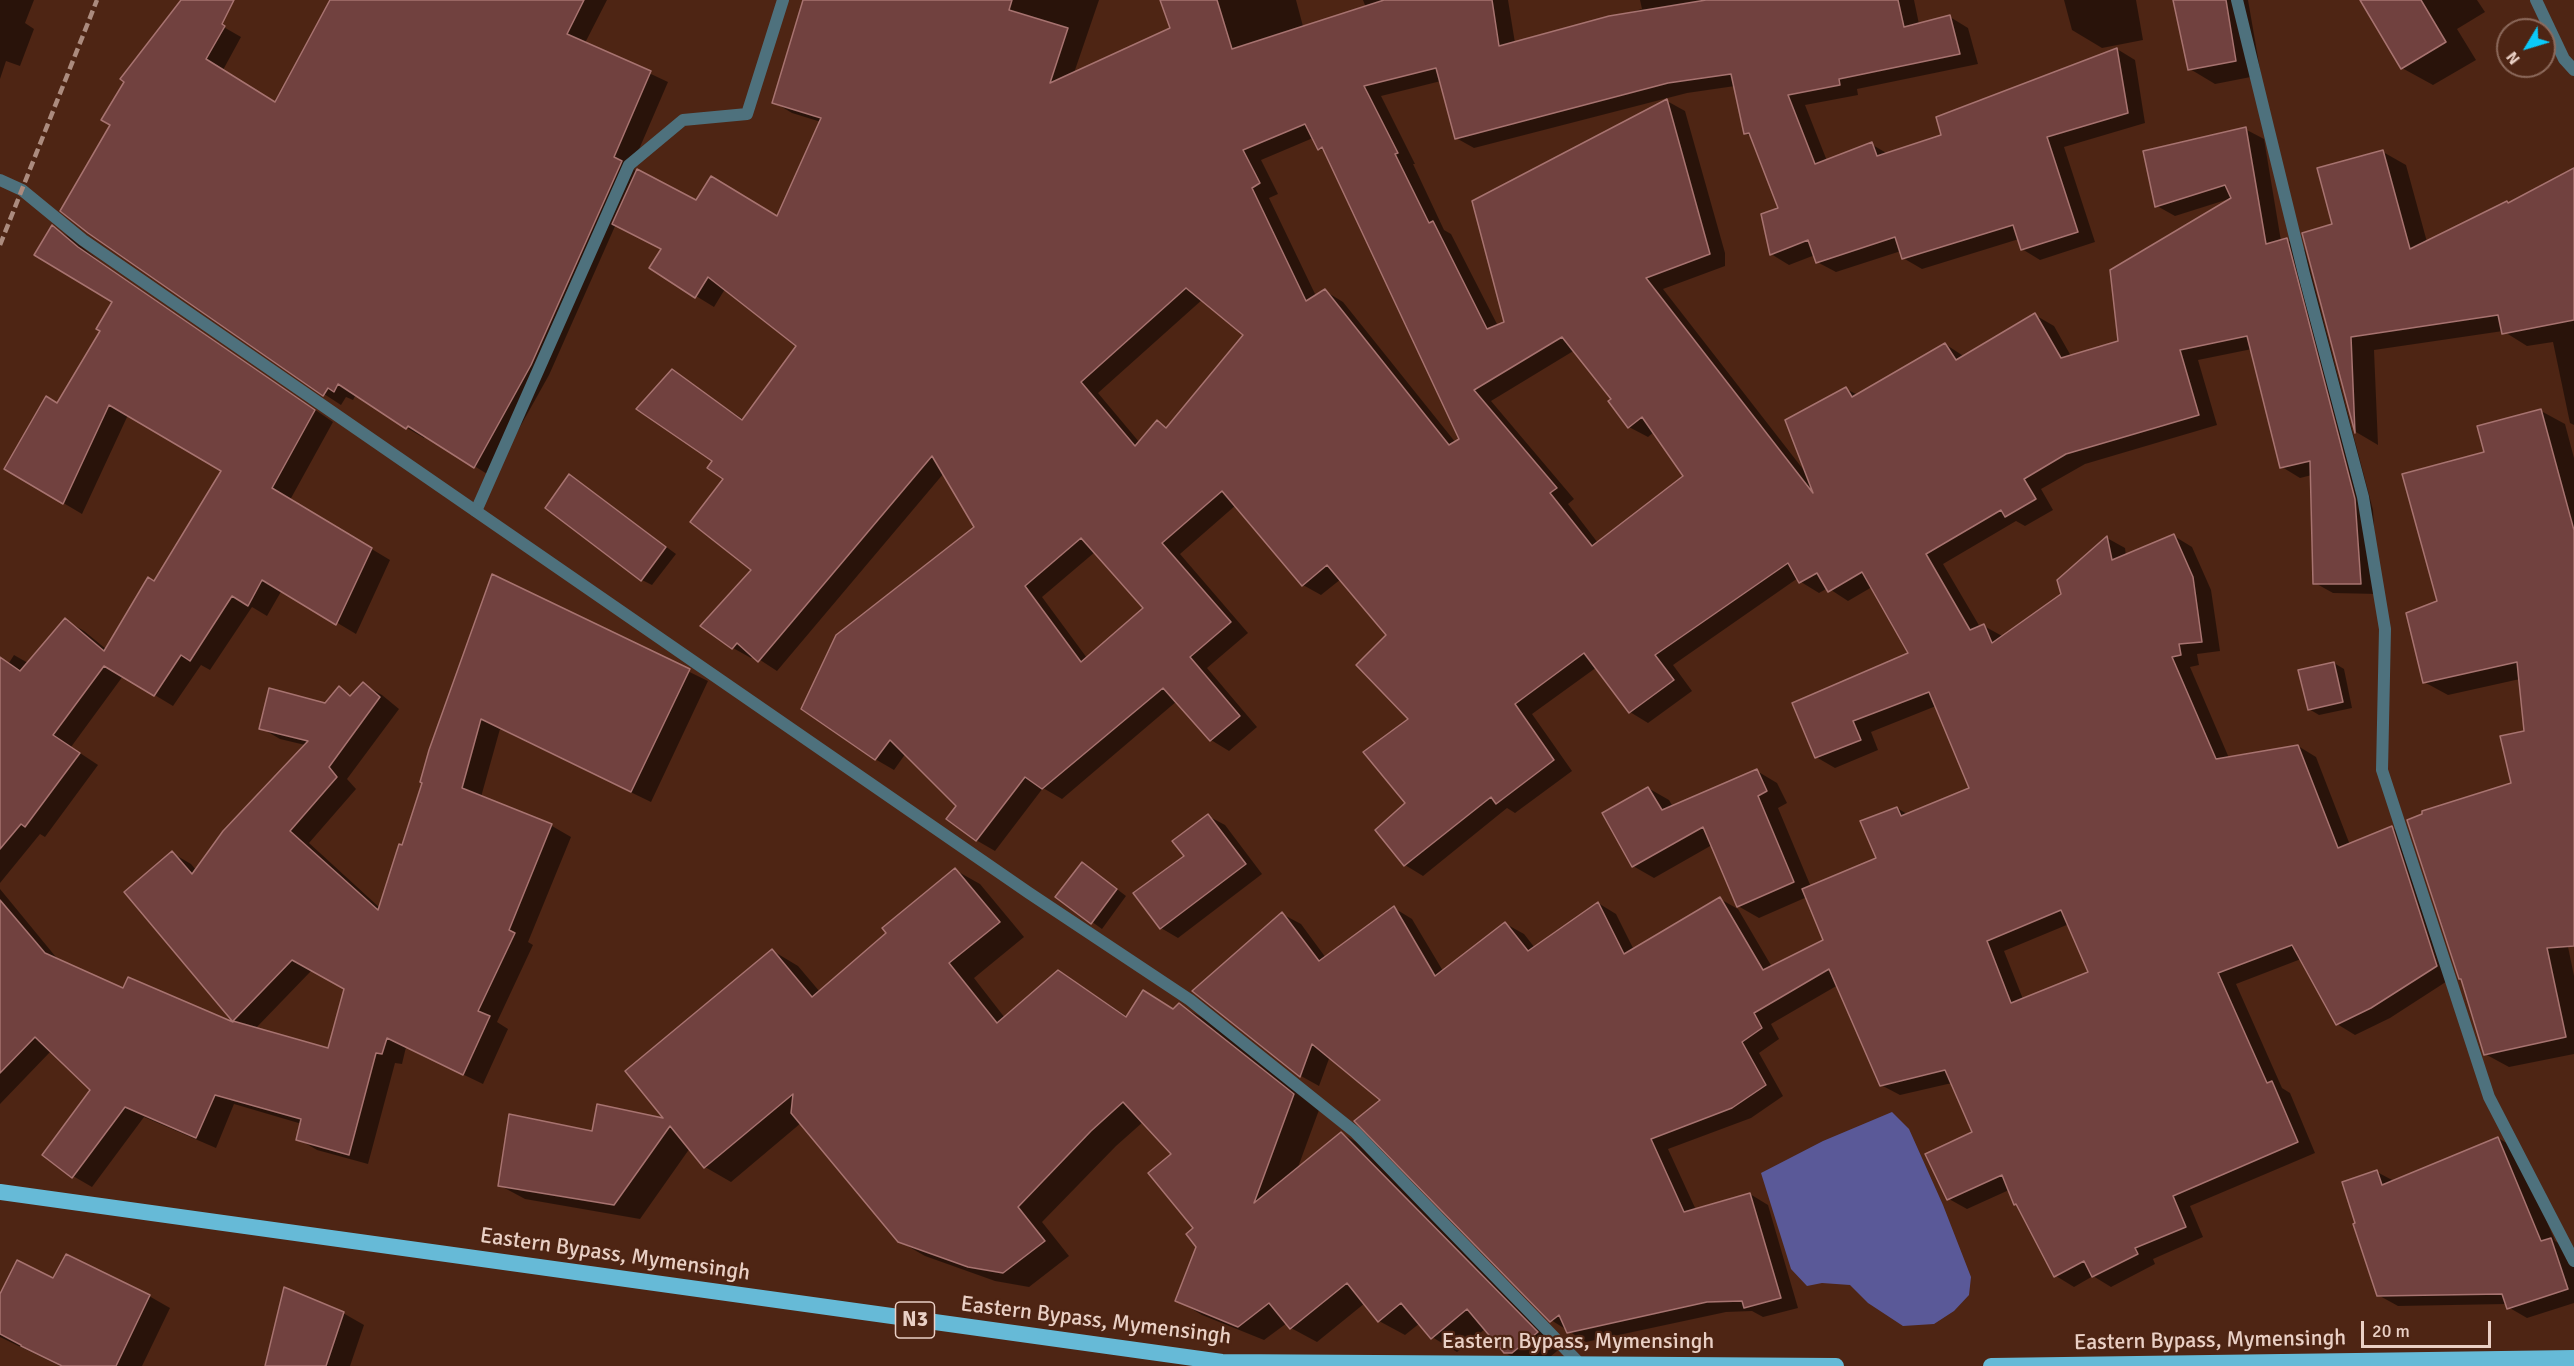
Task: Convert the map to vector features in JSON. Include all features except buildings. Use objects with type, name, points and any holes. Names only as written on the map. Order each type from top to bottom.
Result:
[{"type":"highway","name":"Eastern Bypass, Mymensingh","points":[[0,1192],[1222,1362],[1836,1366]]},
{"type":"highway","name":"Eastern Bypass, Mymensingh","points":[[1991,1366],[2574,1358]]},
{"type":"street","points":[[476,511],[629,165],[683,120],[747,114],[783,0]]},
{"type":"street","points":[[2237,0],[2304,274],[2363,497],[2385,629],[2382,770],[2489,1097],[2574,1261]]},
{"type":"street","points":[[2536,0],[2564,59],[2574,70]]},
{"type":"street","points":[[0,180],[22,190],[84,240],[1020,886],[1190,1000],[1355,1132],[1581,1366]]},
{"type":"shaded area","points":[[1892,1112],[1909,1129],[1943,1205],[1971,1277],[1969,1295],[1954,1311],[1934,1324],[1903,1326],[1868,1303],[1850,1285],[1822,1283],[1807,1286],[1791,1269],[1761,1173],[1823,1141]]},
{"type":"railway","points":[[0,245],[97,0]]}]
